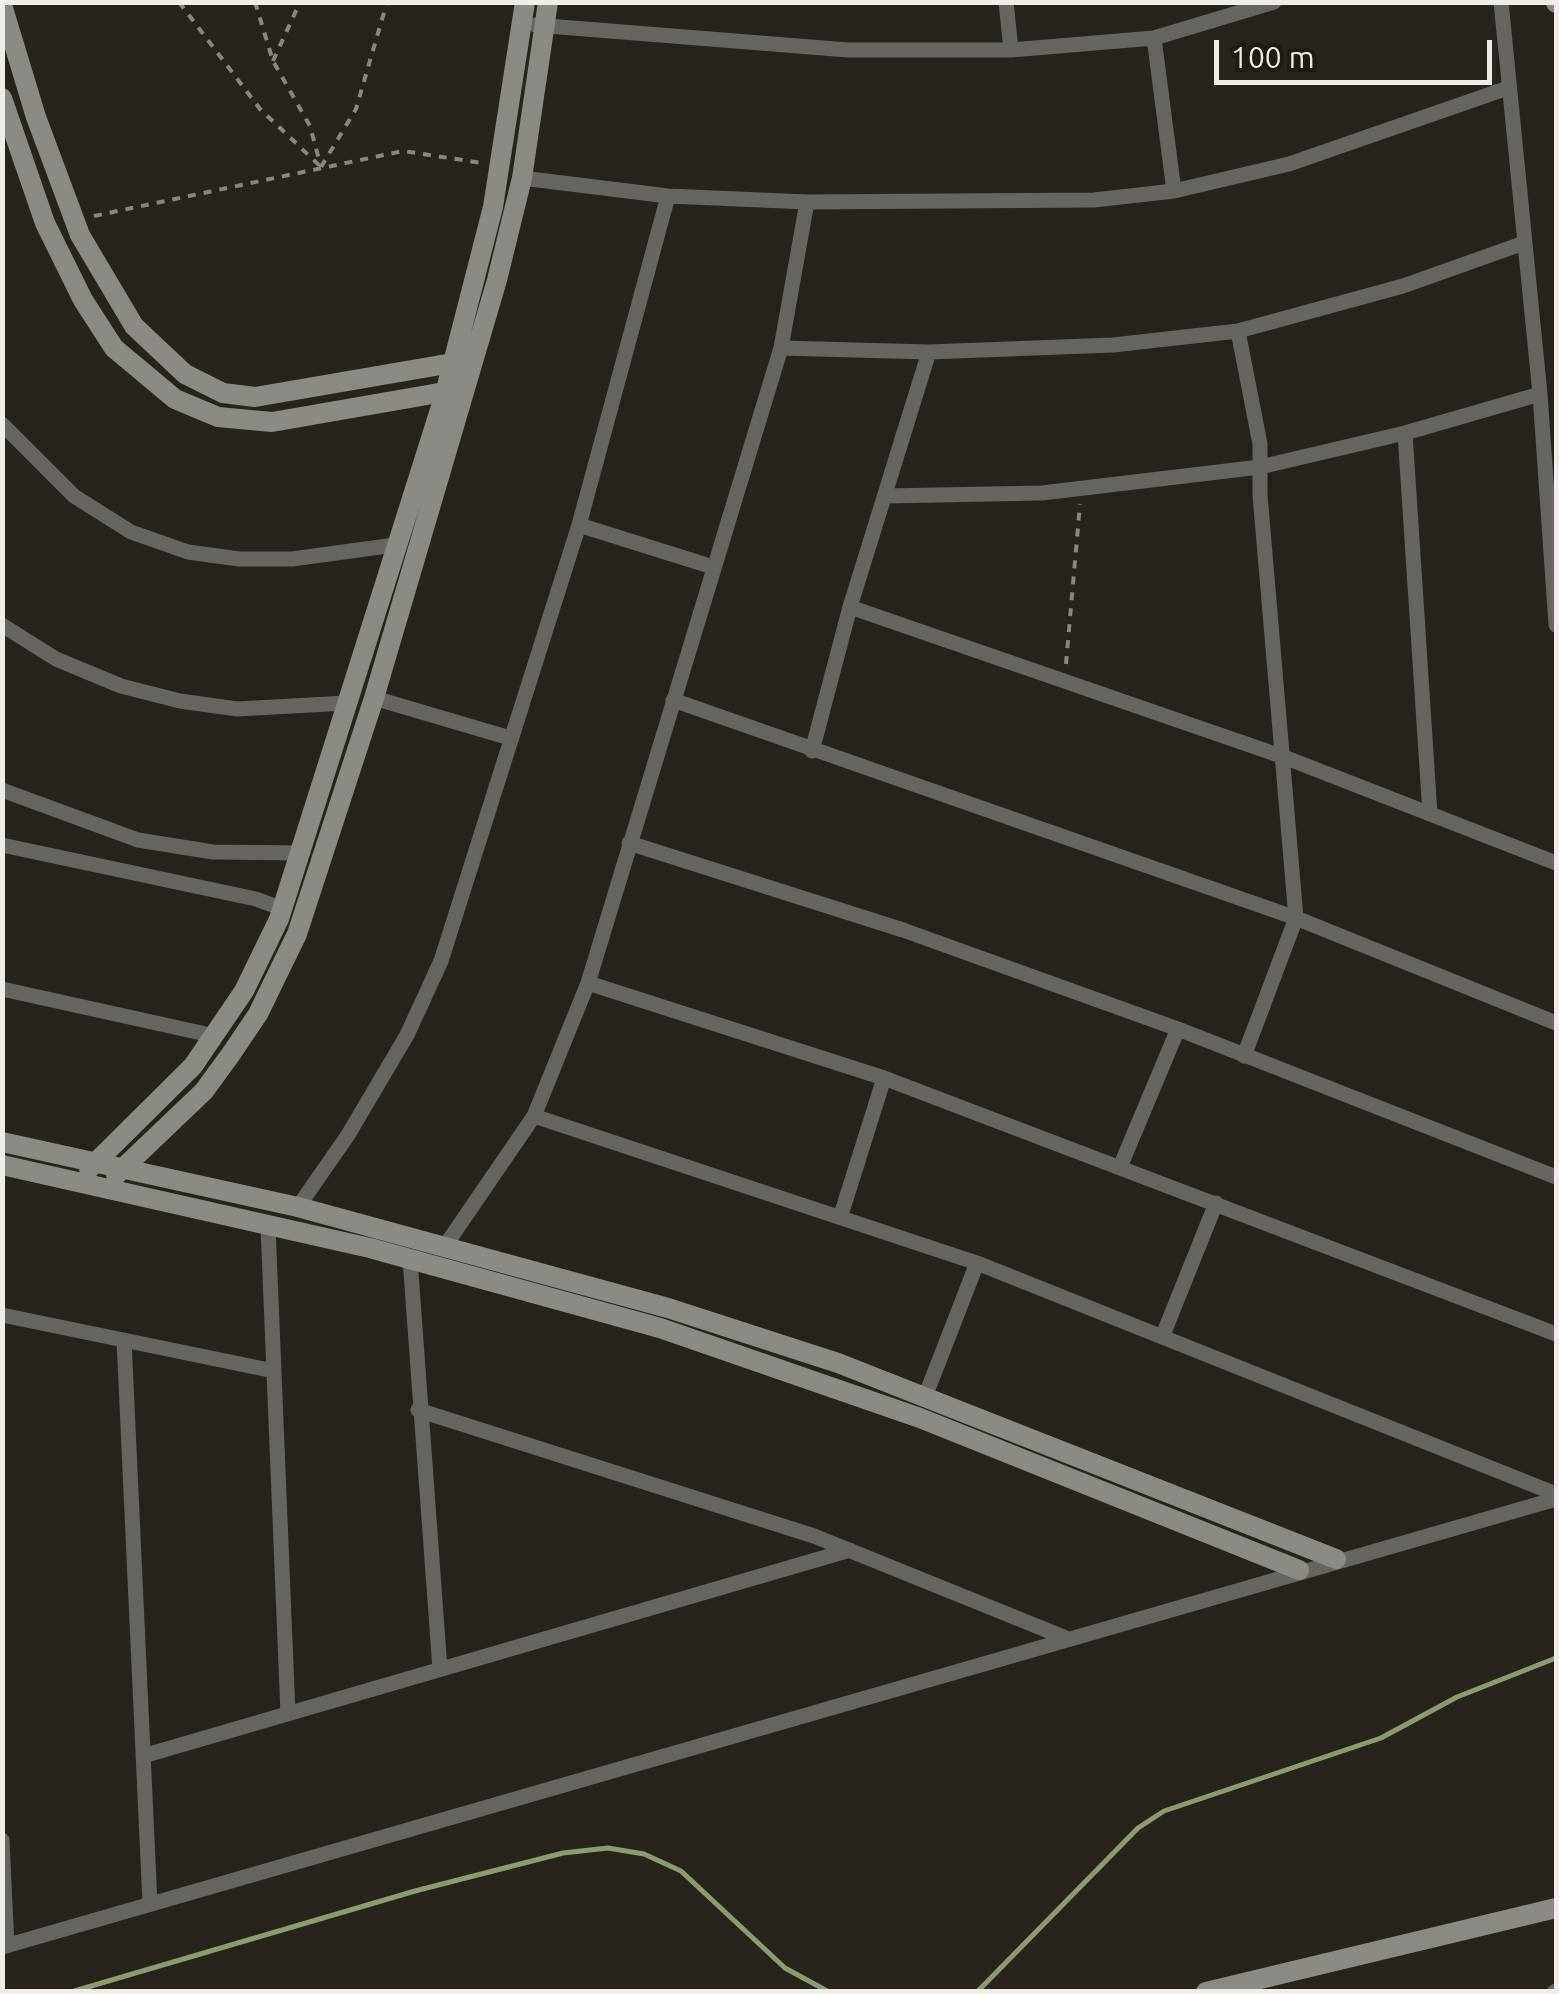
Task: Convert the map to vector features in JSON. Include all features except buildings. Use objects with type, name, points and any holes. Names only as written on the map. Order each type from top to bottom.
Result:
[{"type":"street","points":[[461,361],[522,178],[548,2]]},
{"type":"street","points":[[1006,2],[1011,50]]},
{"type":"street","points":[[104,1188],[204,1091],[271,990],[297,934],[374,698],[454,391],[500,166],[524,13],[546,26],[848,50],[1011,50],[1154,38],[1274,2]]},
{"type":"street","points":[[1501,2],[1540,394],[1556,625]]},
{"type":"street","points":[[2,5],[36,117],[75,220],[116,302],[134,326],[186,374],[223,393],[255,397],[308,391],[461,361]]},
{"type":"street","points":[[1154,38],[1174,191]]},
{"type":"street","points":[[522,178],[668,196],[807,202],[1012,204],[1174,191],[1289,164],[1508,88]]},
{"type":"street","points":[[5,112],[45,223],[83,300],[114,348],[175,400],[218,417],[272,422],[454,391]]},
{"type":"street","points":[[298,1207],[407,1036],[434,976],[579,525],[668,196]]},
{"type":"street","points":[[445,1246],[534,1116],[588,983],[781,348],[807,202]]},
{"type":"street","points":[[781,348],[929,352],[1113,346],[1238,332],[1403,286],[1524,243]]},
{"type":"street","points":[[1238,332],[1260,468],[1296,918],[1244,1056]]},
{"type":"street","points":[[812,751],[850,607],[929,352]]},
{"type":"street","points":[[76,1181],[156,1104],[215,1036],[252,975],[302,854],[396,544],[454,391]]},
{"type":"street","points":[[886,496],[1082,490],[1260,468],[1405,434],[1540,394]]},
{"type":"street","points":[[4,428],[74,496],[131,532],[188,552],[239,559],[292,559],[396,544]]},
{"type":"street","points":[[1405,434],[1430,814]]},
{"type":"street","points":[[579,525],[713,567]]},
{"type":"street","points":[[850,607],[1284,757],[1556,863]]},
{"type":"street","points":[[2,625],[56,659],[121,686],[180,701],[237,709],[347,703]]},
{"type":"street","points":[[374,698],[510,738]]},
{"type":"street","points":[[673,700],[1296,918],[1556,1023]]},
{"type":"street","points":[[2,790],[138,840],[213,852],[302,854]]},
{"type":"street","points":[[630,843],[903,930],[1178,1030],[1556,1177]]},
{"type":"street","points":[[2,845],[256,899],[282,910]]},
{"type":"street","points":[[588,983],[884,1078],[1556,1334]]},
{"type":"street","points":[[2,989],[215,1036]]},
{"type":"street","points":[[1120,1166],[1178,1030]]},
{"type":"street","points":[[841,1214],[884,1078]]},
{"type":"street","points":[[534,1116],[841,1214],[977,1263],[1556,1496]]},
{"type":"street","points":[[2,1142],[298,1207],[722,1325],[925,1396],[1336,1559]]},
{"type":"street","points":[[2,1165],[410,1259],[716,1346],[920,1418],[1299,1570]]},
{"type":"street","points":[[1163,1335],[1216,1203]]},
{"type":"street","points":[[268,1226],[288,1714]]},
{"type":"street","points":[[410,1259],[418,1410],[440,1670]]},
{"type":"street","points":[[925,1396],[977,1263]]},
{"type":"street","points":[[2,1316],[274,1371]]},
{"type":"street","points":[[716,1346],[722,1325]]},
{"type":"street","points":[[124,1340],[150,1904]]},
{"type":"street","points":[[418,1410],[850,1550],[1066,1638]]},
{"type":"street","points":[[2,1840],[5,1946],[1556,1496]]},
{"type":"street","points":[[144,1756],[850,1550]]},
{"type":"street","points":[[1206,1992],[1556,1908]]},
{"type":"path","points":[[179,2],[260,109],[321,167]]},
{"type":"path","points":[[255,2],[273,61],[310,126],[321,167]]},
{"type":"path","points":[[273,61],[300,2]]},
{"type":"path","points":[[321,167],[356,109],[388,2]]},
{"type":"path","points":[[75,220],[403,151],[500,166]]},
{"type":"path","points":[[1065,681],[1082,490]]},
{"type":"waterway","points":[[977,1992],[1138,1828],[1164,1811],[1381,1738],[1457,1697],[1556,1658]]},
{"type":"waterway","points":[[71,1992],[415,1891],[563,1853],[608,1848],[644,1854],[681,1871],[785,1968],[829,1992]]}]
